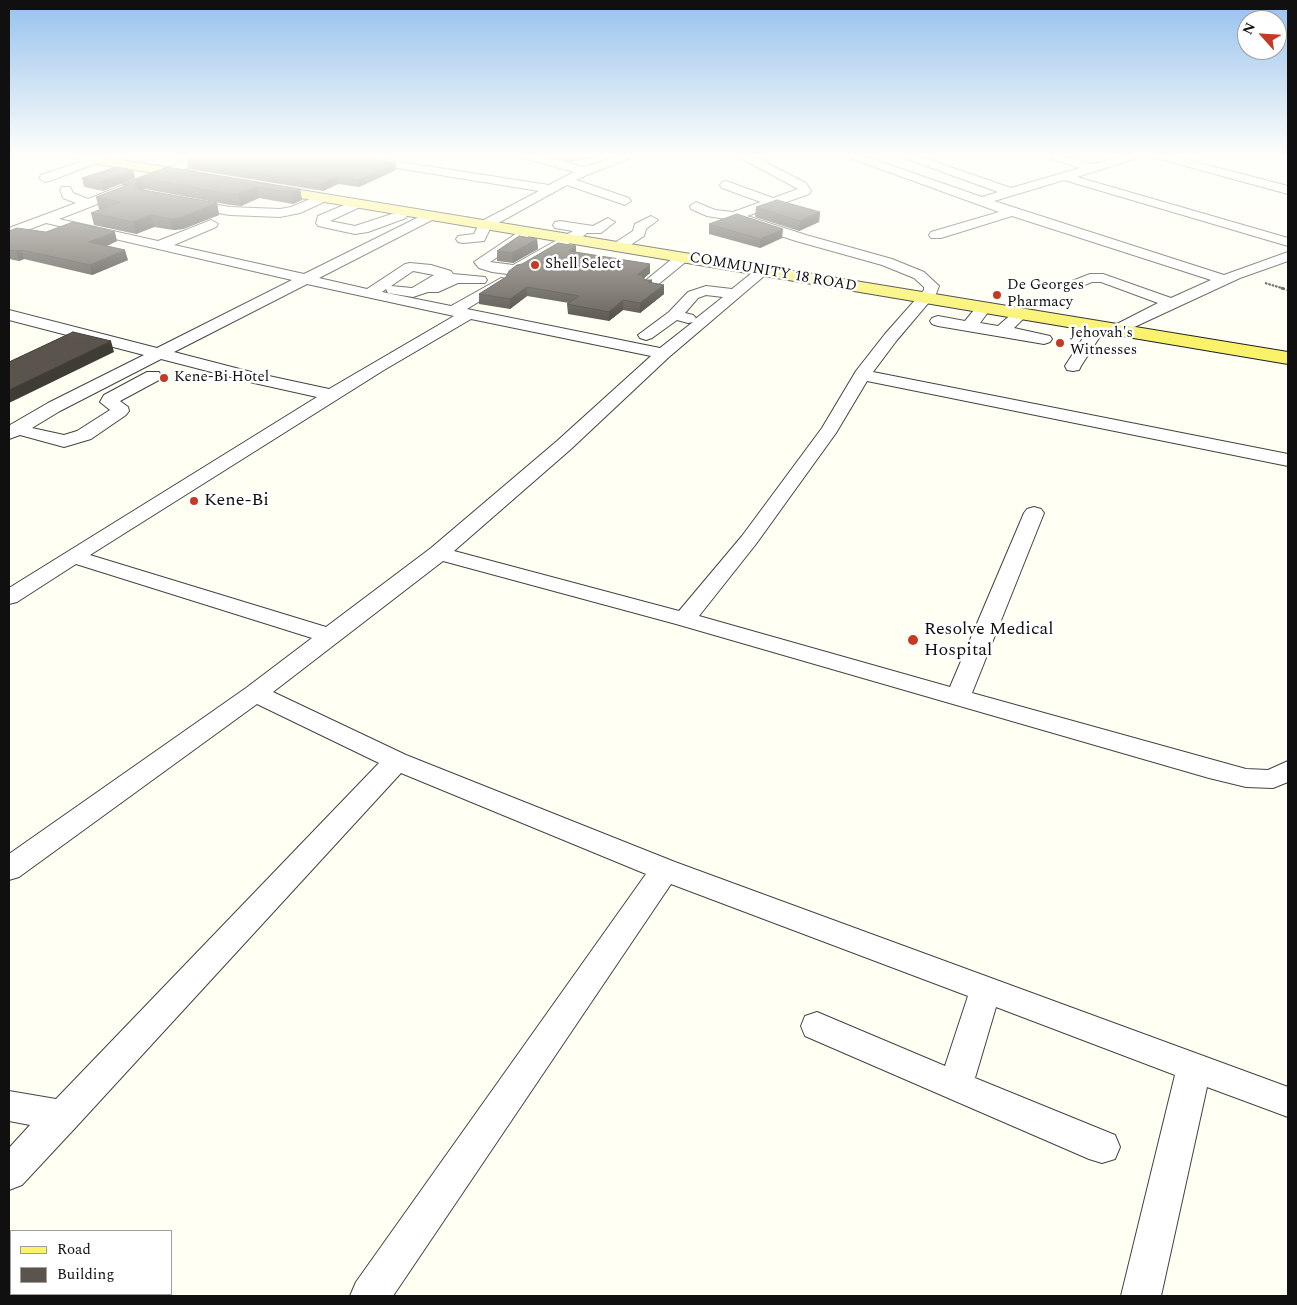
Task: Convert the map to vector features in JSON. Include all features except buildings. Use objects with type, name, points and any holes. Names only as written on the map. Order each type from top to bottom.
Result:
[{"type":"main road","name":"COMMUNITY 18 ROAD","points":[[441,218],[528,232],[566,234],[618,247],[1288,358]]},
{"type":"street","points":[[9,233],[50,218]]},
{"type":"street","points":[[80,218],[178,238]]},
{"type":"street","points":[[325,218],[322,221],[348,229],[363,229],[392,218]]},
{"type":"street","points":[[12,431],[54,407],[425,218]]},
{"type":"street","points":[[463,238],[479,238],[485,225],[498,218]]},
{"type":"street","points":[[684,619],[749,540],[830,429],[862,375],[891,337],[932,291],[932,286],[919,275],[887,262],[801,238],[740,218]]},
{"type":"street","points":[[936,235],[993,218]]},
{"type":"street","points":[[1031,218],[1226,280]]},
{"type":"street","points":[[1205,218],[1288,242]]},
{"type":"street","points":[[44,220],[161,245],[304,280],[374,290],[410,303],[568,333],[663,354]]},
{"type":"street","points":[[618,247],[634,237],[639,233],[640,227],[652,220]]},
{"type":"street","points":[[528,232],[487,257],[482,262],[484,266],[508,270],[517,269],[552,248],[566,234],[584,229],[596,230],[608,222]]},
{"type":"street","points":[[161,245],[211,224]]},
{"type":"street","points":[[513,241],[552,248]]},
{"type":"street","points":[[1118,330],[1171,303],[1288,256]]},
{"type":"street","points":[[650,284],[683,258]]},
{"type":"street","points":[[9,869],[254,693],[439,553],[564,445],[663,354],[763,271]]},
{"type":"street","points":[[1077,284],[1090,278],[1103,278],[1171,303]]},
{"type":"street","points":[[410,303],[451,279],[480,280]]},
{"type":"street","points":[[9,597],[412,346],[501,282]]},
{"type":"street","points":[[646,336],[674,315],[693,295],[699,292],[706,290],[736,294]]},
{"type":"street","points":[[969,326],[983,308]]},
{"type":"street","points":[[1002,331],[1020,314]]},
{"type":"street","points":[[9,315],[254,378],[333,395]]},
{"type":"street","points":[[674,315],[702,322]]},
{"type":"street","points":[[938,321],[1044,338]]},
{"type":"street","points":[[568,333],[582,323]]},
{"type":"street","points":[[1072,366],[1098,327]]},
{"type":"street","points":[[862,375],[1288,460]]},
{"type":"street","points":[[12,431],[64,441],[74,439],[84,435],[120,411],[119,407],[109,402],[110,399],[153,376]]},
{"type":"street","points":[[958,696],[1034,513]]},
{"type":"street","points":[[439,553],[684,619],[1246,778],[1273,779],[1288,770]]},
{"type":"street","points":[[74,557],[330,636]]},
{"type":"street","points":[[254,693],[397,761],[664,870],[1288,1102]]},
{"type":"street","points":[[9,1173],[397,761]]},
{"type":"street","points":[[370,1296],[664,870]]},
{"type":"street","points":[[955,1086],[986,989]]},
{"type":"street","points":[[817,1026],[1102,1147]]},
{"type":"street","points":[[1140,1296],[1194,1066]]},
{"type":"street","points":[[9,1106],[64,1116]]},
{"type":"place","name":"Shell Select","points":[[535,265]]},
{"type":"place","name":"De Georges Pharmacy","points":[[997,295]]},
{"type":"place","name":"Jehovah's Witnesses","points":[[1060,343]]},
{"type":"place","name":"Kene-Bi Hotel","points":[[164,378]]},
{"type":"place","name":"Kene-Bi","points":[[194,501]]},
{"type":"place","name":"Resolve Medical Hospital","points":[[913,640]]}]
